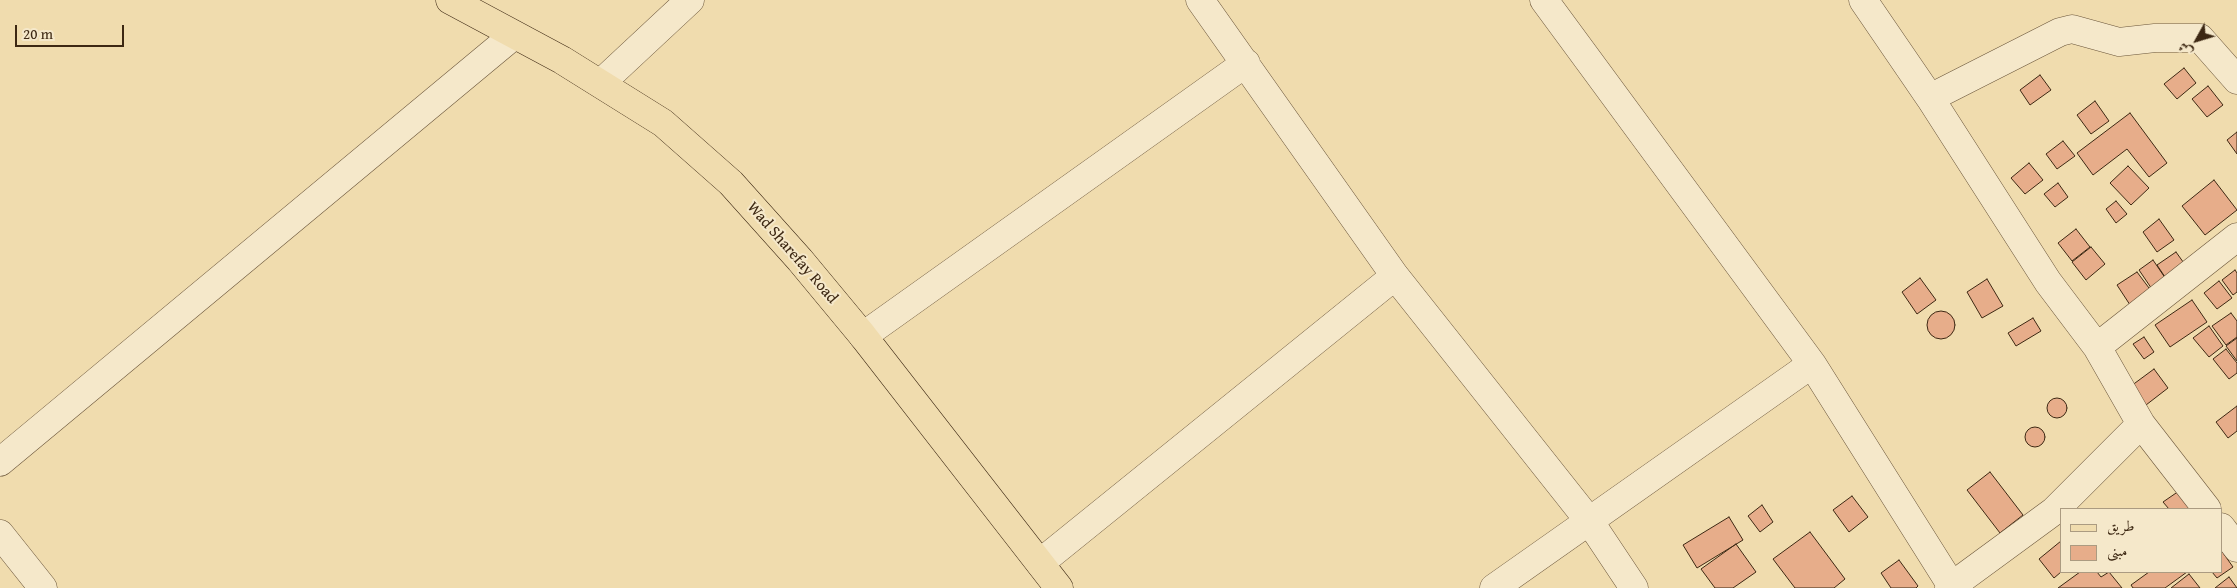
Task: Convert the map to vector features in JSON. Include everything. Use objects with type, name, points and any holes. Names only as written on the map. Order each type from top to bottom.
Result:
[{"type":"main road","name":"Wad Sharefay Road","points":[[450,0],[562,60],[663,122],[731,183],[800,260],[863,336],[1059,588]]},
{"type":"street","points":[[601,83],[690,0]]},
{"type":"street","points":[[1200,0],[1395,276],[1590,522],[1634,588]]},
{"type":"street","points":[[1544,0],[1812,364],[1951,588],[2054,512],[2141,424]]},
{"type":"street","points":[[1863,0],[1930,98],[2048,282],[2097,347],[2141,424],[2206,508]]},
{"type":"street","points":[[1930,98],[2060,32],[2072,29],[2119,42],[2155,38],[2200,38],[2237,80]]},
{"type":"street","points":[[0,462],[514,35]]},
{"type":"street","points":[[863,336],[1246,64]]},
{"type":"street","points":[[2097,347],[2237,237]]},
{"type":"street","points":[[1040,563],[1395,276]]},
{"type":"street","points":[[1494,588],[1812,364]]},
{"type":"street","points":[[2222,528],[2237,548]]},
{"type":"street","points":[[0,534],[43,588]]},
{"type":"building","points":[[2184,68],[2196,83],[2177,99],[2164,84]]},
{"type":"building","points":[[2040,75],[2051,90],[2030,105],[2020,90]]},
{"type":"building","points":[[2208,86],[2223,105],[2207,117],[2192,99]]},
{"type":"building","points":[[2095,101],[2109,121],[2091,134],[2077,115]]},
{"type":"building","points":[[2130,113],[2167,163],[2149,177],[2127,149],[2093,175],[2077,153]]},
{"type":"building","points":[[2237,132],[2237,154],[2227,140]]},
{"type":"building","points":[[2063,141],[2075,156],[2057,169],[2046,154]]},
{"type":"building","points":[[2029,163],[2043,180],[2025,194],[2011,178]]},
{"type":"building","points":[[2128,166],[2149,188],[2131,205],[2110,183]]},
{"type":"building","points":[[2214,180],[2237,210],[2205,235],[2182,206]]},
{"type":"building","points":[[2058,183],[2068,197],[2055,207],[2044,194]]},
{"type":"building","points":[[2116,201],[2127,214],[2116,223],[2106,209]]},
{"type":"building","points":[[2159,219],[2174,240],[2157,252],[2143,232]]},
{"type":"building","points":[[2076,229],[2090,247],[2072,261],[2058,243]]},
{"type":"building","points":[[2091,247],[2105,264],[2086,280],[2072,262]]},
{"type":"building","points":[[2176,252],[2191,273],[2171,286],[2157,265]]},
{"type":"building","points":[[2153,260],[2170,285],[2156,295],[2139,270]]},
{"type":"building","points":[[2235,270],[2237,273],[2237,292],[2233,295],[2222,280]]},
{"type":"building","points":[[2137,272],[2155,296],[2134,311],[2117,285]]},
{"type":"building","points":[[1920,278],[1936,300],[1917,314],[1902,292]]},
{"type":"building","points":[[1987,279],[2003,306],[1982,318],[1967,292]]},
{"type":"building","points":[[2219,281],[2232,298],[2217,309],[2204,293]]},
{"type":"building","points":[[2192,300],[2207,322],[2170,347],[2155,325]]},
{"type":"building","points":[[1941,311],[1951,315],[1955,325],[1951,335],[1941,339],[1931,335],[1927,325],[1931,315]]},
{"type":"building","points":[[2231,313],[2237,321],[2237,337],[2226,345],[2212,326]]},
{"type":"building","points":[[2033,318],[2041,331],[2016,346],[2008,333]]},
{"type":"building","points":[[2209,326],[2223,346],[2209,357],[2193,338]]},
{"type":"building","points":[[2144,337],[2154,352],[2144,359],[2133,344]]},
{"type":"building","points":[[2237,338],[2237,361],[2226,346]]},
{"type":"building","points":[[2226,349],[2237,363],[2237,373],[2229,379],[2213,359]]},
{"type":"building","points":[[2154,369],[2168,388],[2146,405],[2131,386]]},
{"type":"building","points":[[2057,398],[2064,401],[2067,408],[2064,415],[2057,418],[2050,415],[2047,408],[2050,401]]},
{"type":"building","points":[[2237,406],[2237,431],[2228,438],[2216,422]]},
{"type":"building","points":[[2035,427],[2042,430],[2045,437],[2042,444],[2035,447],[2028,444],[2025,437],[2028,430]]},
{"type":"building","points":[[1990,472],[2023,515],[2000,533],[1967,490]]},
{"type":"building","points":[[2179,491],[2191,507],[2168,508],[2163,502]]},
{"type":"building","points":[[1852,496],[1868,517],[1849,532],[1833,510]]},
{"type":"building","points":[[1762,505],[1773,522],[1760,532],[1748,516]]},
{"type":"building","points":[[1729,517],[1743,540],[1697,568],[1683,545]]},
{"type":"building","points":[[1810,532],[1845,579],[1834,588],[1795,588],[1773,559]]},
{"type":"building","points":[[2060,542],[2060,573],[2054,578],[2039,559]]},
{"type":"building","points":[[1736,544],[1756,572],[1733,588],[1715,588],[1701,569]]},
{"type":"building","points":[[2222,551],[2233,567],[2217,578],[2213,573],[2222,573]]},
{"type":"building","points":[[1899,560],[1918,586],[1916,588],[1891,588],[1881,573]]},
{"type":"building","points":[[2079,573],[2098,573],[2101,577],[2110,573],[2122,588],[2058,588]]},
{"type":"building","points":[[2148,573],[2186,573],[2165,588],[2133,588],[2131,585]]},
{"type":"building","points":[[2189,574],[2200,588],[2171,588]]},
{"type":"building","points":[[2229,577],[2237,588],[2215,588]]}]
